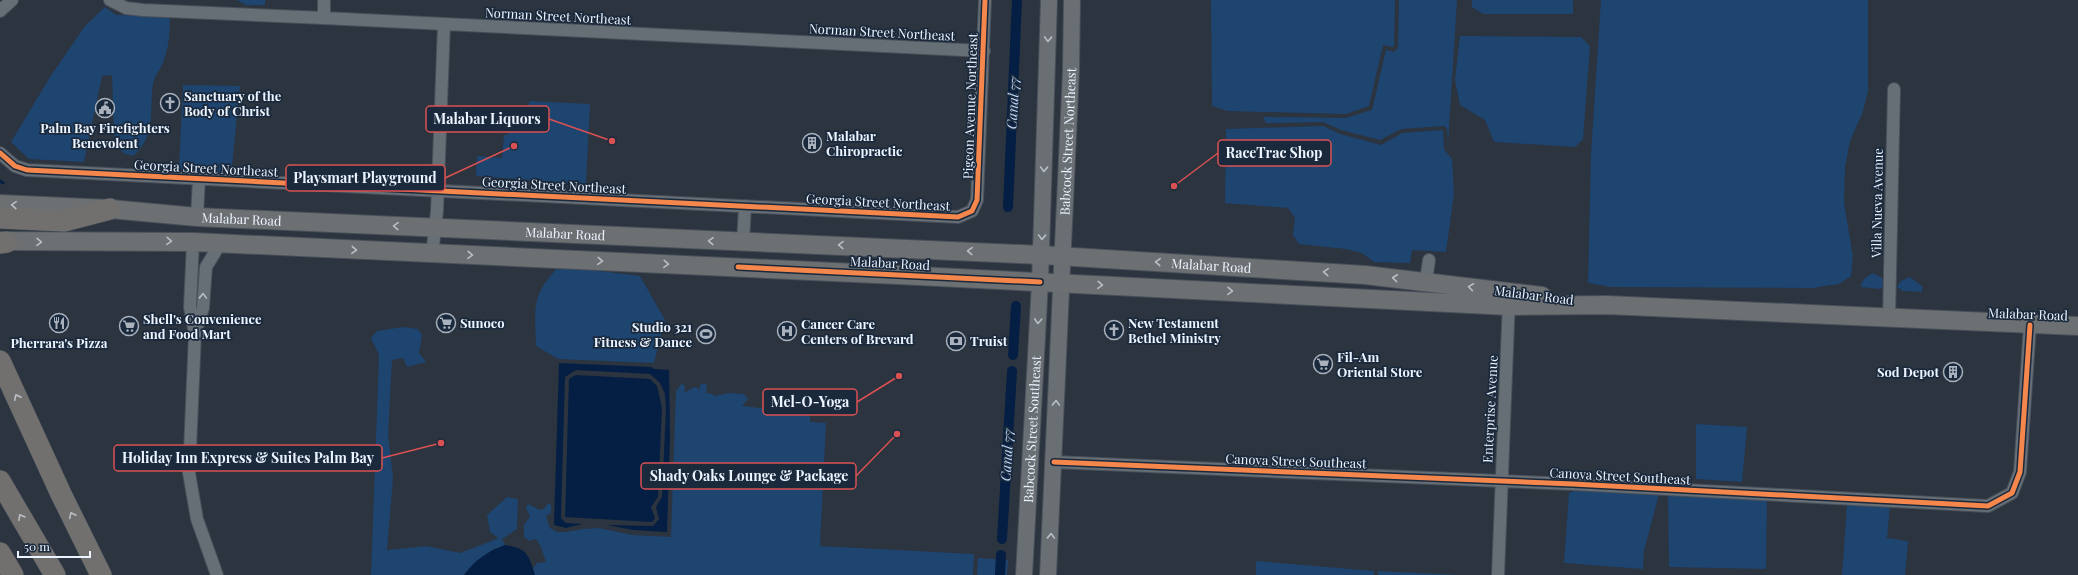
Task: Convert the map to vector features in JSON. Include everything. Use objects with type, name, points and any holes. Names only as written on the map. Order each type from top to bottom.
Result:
[{"type":"highway","points":[[0,218],[64,221],[110,209]]},
{"type":"highway","points":[[0,361],[61,494],[101,575]]},
{"type":"highway","points":[[0,480],[55,575]]},
{"type":"highway","points":[[0,552],[13,575]]},
{"type":"main road","name":"Babcock Street Northeast","points":[[1040,282],[1049,0]]},
{"type":"main road","name":"Babcock Street Northeast","points":[[1061,284],[1071,70],[1072,0]]},
{"type":"main road","name":"Malabar Road","points":[[0,204],[110,209],[197,217],[743,243],[853,245],[1304,271],[1426,281],[1509,299]]},
{"type":"main road","points":[[193,242],[198,234],[207,228],[234,218]]},
{"type":"main road","name":"Malabar Road","points":[[2,242],[193,242],[1345,297],[1509,299],[1607,305],[2078,326]]},
{"type":"main road","points":[[701,266],[725,256],[743,243]]},
{"type":"main road","points":[[1345,297],[1358,293],[1416,295],[1420,293],[1426,281]]},
{"type":"main road","name":"Babcock Street Southeast","points":[[1024,575],[1040,282]]},
{"type":"main road","name":"Babcock Street Southeast","points":[[1048,575],[1061,284]]},
{"type":"street","points":[[0,11],[12,0]]},
{"type":"street","name":"Norman Street Northeast","points":[[110,0],[126,8],[159,5],[324,18],[984,52]]},
{"type":"street","points":[[324,0],[324,18]]},
{"type":"street","name":"Pigeon Avenue Northeast","points":[[972,211],[977,200],[985,0]]},
{"type":"street","points":[[432,254],[437,190],[444,24]]},
{"type":"street","name":"Villa Nueva Avenue","points":[[1889,318],[1894,89]]},
{"type":"street","name":"Georgia Street Northeast","points":[[0,153],[15,166],[27,170],[958,217],[972,211]]},
{"type":"street","points":[[197,217],[199,178]]},
{"type":"street","points":[[743,243],[745,206]]},
{"type":"street","points":[[193,242],[190,307],[195,334],[189,473],[197,519],[217,575]]},
{"type":"street","points":[[195,334],[203,308],[206,267],[220,244]]},
{"type":"street","points":[[1426,281],[1429,260]]},
{"type":"street","name":"Enterprise Avenue","points":[[1498,575],[1509,299]]},
{"type":"street","name":"Canova Street Southeast","points":[[1054,462],[1501,481],[1988,506],[2012,494],[2020,472],[2030,325]]},
{"type":"shaded area","points":[[237,0],[265,0],[265,5],[246,5]]},
{"type":"shaded area","points":[[1211,0],[1395,0],[1394,47],[1383,45],[1369,106],[1346,114],[1227,111],[1212,106]]},
{"type":"shaded area","points":[[1399,0],[1457,0],[1448,143],[1447,129],[1444,126],[1401,129],[1380,140],[1341,130],[1323,122],[1266,123],[1263,117],[1346,118],[1372,110],[1386,50],[1394,52],[1398,48]]},
{"type":"shaded area","points":[[1472,0],[1573,0],[1573,14],[1483,14],[1472,7]]},
{"type":"shaded area","points":[[1601,0],[1868,0],[1868,92],[1862,114],[1850,141],[1845,167],[1844,203],[1853,257],[1851,276],[1839,284],[1812,288],[1611,287],[1588,283],[1591,154]]},
{"type":"shaded area","points":[[105,7],[116,15],[170,16],[168,47],[162,65],[155,76],[153,84],[149,132],[146,140],[133,156],[123,153],[114,138],[112,75],[102,76],[84,162],[29,159],[11,142],[50,77],[85,26]]},
{"type":"shaded area","points":[[1460,36],[1581,37],[1590,46],[1583,139],[1575,147],[1494,142],[1485,120],[1460,105],[1455,80]]},
{"type":"shaded area","points":[[183,85],[240,86],[231,176],[184,174],[179,166]]},
{"type":"shaded area","points":[[529,101],[590,104],[586,184],[476,176],[477,156],[502,158],[504,135],[508,135],[508,120],[527,122]]},
{"type":"shaded area","points":[[1323,126],[1340,134],[1381,145],[1402,133],[1443,130],[1444,149],[1452,159],[1454,194],[1446,252],[1412,250],[1410,263],[1374,262],[1362,253],[1346,249],[1299,244],[1293,235],[1295,218],[1288,208],[1225,203],[1226,129]]},
{"type":"shaded area","points":[[559,266],[640,276],[665,320],[654,363],[558,359],[536,346],[535,311],[539,294],[550,276]]},
{"type":"shaded area","points":[[1873,273],[1882,278],[1883,287],[1880,289],[1861,287],[1861,284],[1865,278]]},
{"type":"shaded area","points":[[1910,277],[1922,286],[1922,292],[1903,291],[1897,287],[1901,281]]},
{"type":"shaded area","points":[[403,327],[418,329],[422,335],[419,353],[426,362],[407,367],[403,358],[392,360],[388,434],[393,478],[387,550],[427,546],[460,553],[494,540],[498,538],[490,532],[487,515],[507,497],[518,499],[517,529],[502,539],[505,545],[482,557],[464,575],[371,575],[379,355],[371,338],[377,331]]},
{"type":"shaded area","points":[[559,363],[651,367],[654,369],[669,370],[670,438],[667,532],[633,530],[607,525],[653,526],[659,519],[656,507],[662,497],[666,408],[665,394],[660,383],[650,374],[576,370],[565,377],[561,518],[566,523],[582,524],[566,528],[554,525]]},
{"type":"shaded area","points":[[576,375],[650,379],[657,386],[662,408],[658,497],[651,507],[655,518],[652,522],[565,517],[569,379]]},
{"type":"shaded area","points":[[682,383],[685,387],[684,393],[694,387],[700,389],[700,385],[704,383],[707,385],[706,393],[713,394],[714,396],[730,393],[744,394],[748,399],[742,406],[788,411],[810,392],[810,422],[826,423],[820,546],[974,554],[973,575],[535,575],[533,568],[537,563],[546,562],[541,547],[536,539],[529,541],[524,537],[524,525],[530,517],[526,508],[528,504],[540,510],[544,509],[548,503],[551,505],[551,513],[546,516],[550,528],[557,532],[599,528],[632,535],[671,537],[676,391]]},
{"type":"shaded area","points":[[1696,424],[1747,427],[1742,482],[1696,479]]},
{"type":"shaded area","points":[[1576,490],[1659,494],[1644,551],[1643,569],[1564,563],[1569,493]]},
{"type":"shaded area","points":[[1668,495],[1767,499],[1766,569],[1669,567]]},
{"type":"shaded area","points":[[1847,504],[1890,505],[1887,538],[1908,541],[1905,575],[1842,575]]},
{"type":"shaded area","points":[[505,545],[518,548],[526,554],[531,562],[535,575],[464,575],[482,557]]},
{"type":"shaded area","points":[[978,558],[1008,560],[1007,575],[977,575]]},
{"type":"shaded area","points":[[1256,561],[1374,571],[1374,575],[1256,575]]},
{"type":"shaded area","points":[[1378,571],[1459,575],[1378,575]]},
{"type":"waterway","name":"Canal 77","points":[[1008,207],[1017,0]]},
{"type":"waterway","name":"Canal 77","points":[[1013,355],[1016,306]]},
{"type":"waterway","name":"Canal 77","points":[[1002,539],[1012,371]]},
{"type":"waterway","name":"Canal 77","points":[[1000,575],[1001,555]]},
{"type":"cycle path","points":[[0,153],[15,166],[27,170],[958,217],[972,211],[977,200],[985,0]]},
{"type":"cycle path","points":[[738,267],[1040,282]]},
{"type":"cycle path","points":[[1054,462],[1573,484],[1988,506],[2012,493],[2020,472],[2030,325]]},
{"type":"place","name":"Sanctuary of the Body of Christ","points":[[170,103]]},
{"type":"place","name":"Palm Bay Firefighters Benevolent","points":[[105,108]]},
{"type":"place","name":"Malabar Liquors","points":[[612,141]]},
{"type":"place","name":"Malabar Chiropractic","points":[[812,143]]},
{"type":"place","name":"Playsmart Playground","points":[[514,146]]},
{"type":"place","name":"RaceTrac Shop","points":[[1174,186]]},
{"type":"place","name":"Pherrara's Pizza","points":[[59,323]]},
{"type":"place","name":"Sunoco","points":[[446,323]]},
{"type":"place","name":"Shell's Convenience and Food Mart","points":[[129,326]]},
{"type":"place","name":"New Testament Bethel Ministry","points":[[1114,330]]},
{"type":"place","name":"Cancer Care Centers of Brevard","points":[[787,331]]},
{"type":"place","name":"Studio 321 Fitness & Dance","points":[[706,334]]},
{"type":"place","name":"Truist","points":[[956,341]]},
{"type":"place","name":"Fil-Am Oriental Store","points":[[1323,364]]},
{"type":"place","name":"Sod Depot","points":[[1953,372]]},
{"type":"place","name":"Mel-O-Yoga","points":[[899,376]]},
{"type":"place","name":"Shady Oaks Lounge & Package","points":[[897,434]]},
{"type":"place","name":"Holiday Inn Express & Suites Palm Bay","points":[[441,443]]}]
